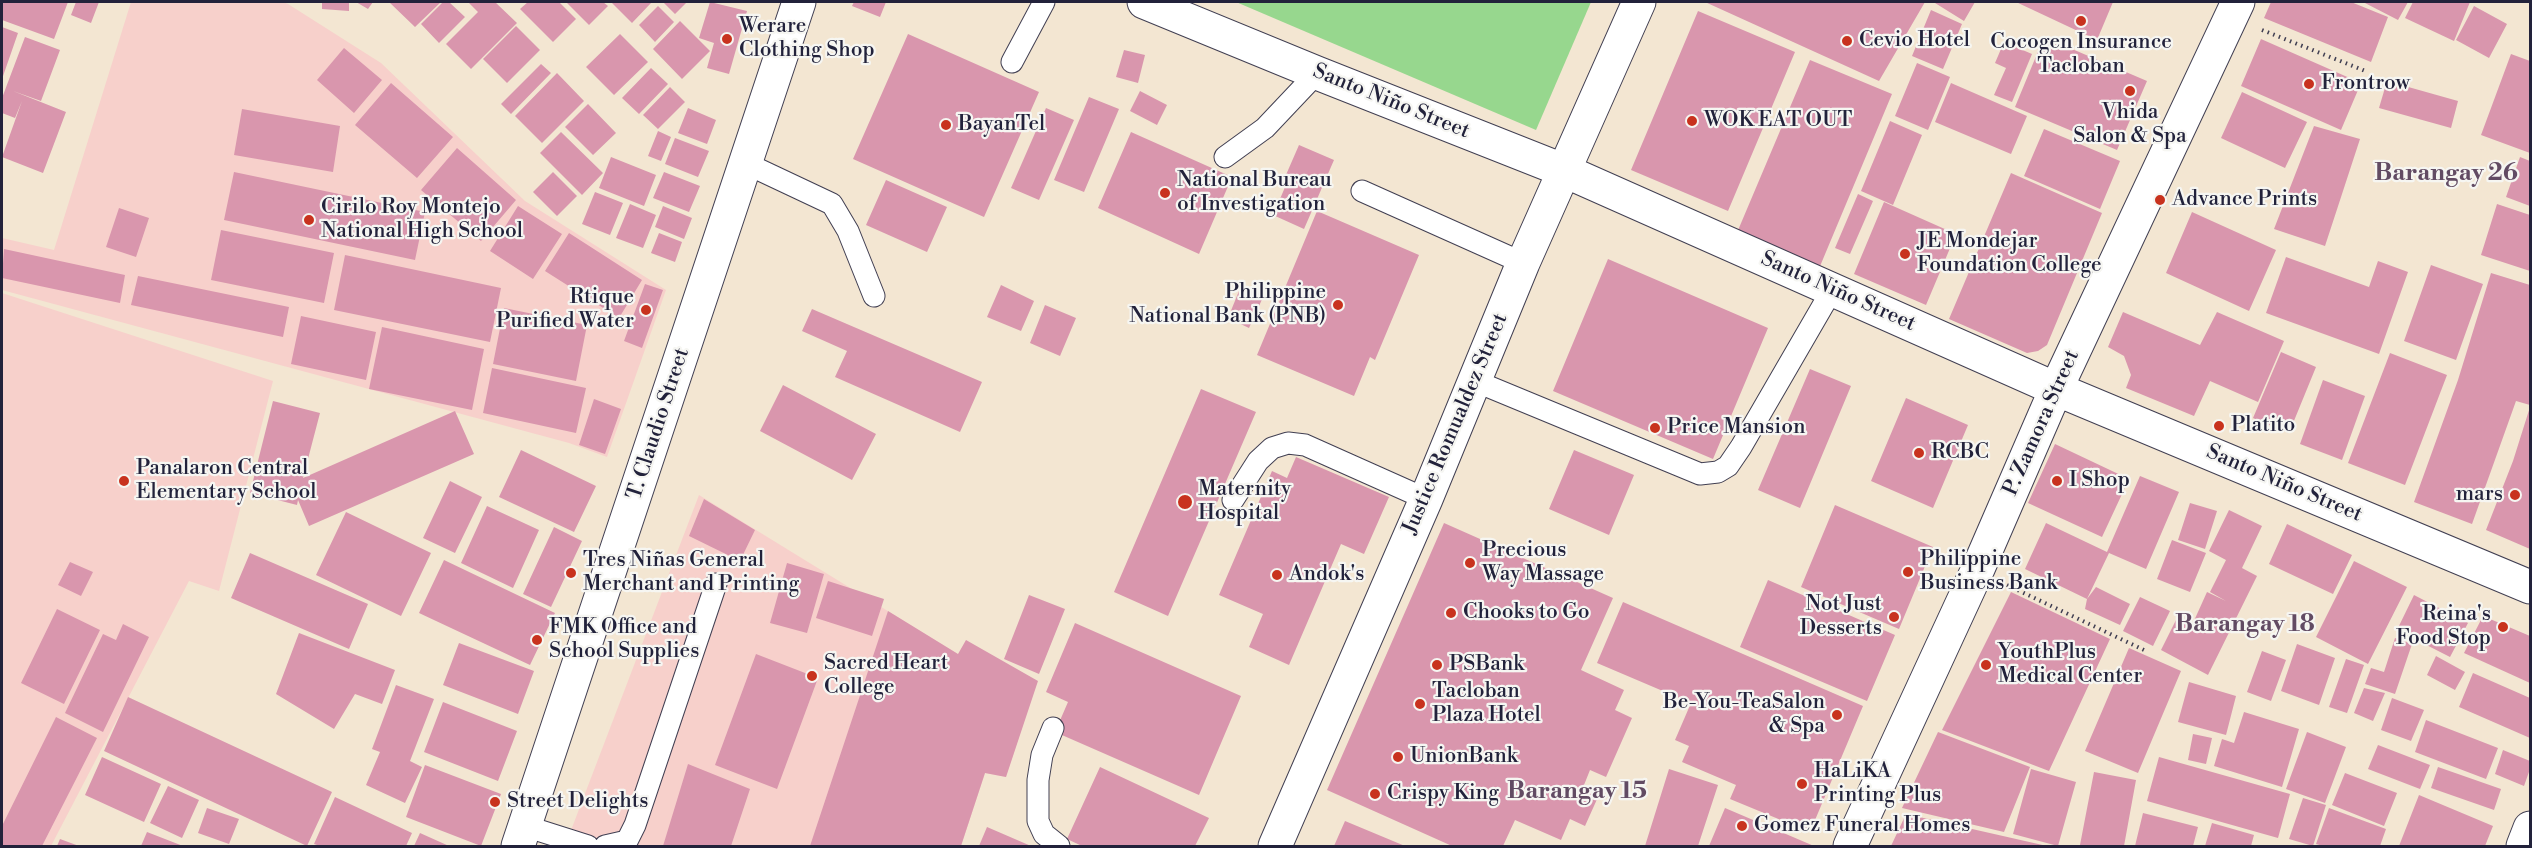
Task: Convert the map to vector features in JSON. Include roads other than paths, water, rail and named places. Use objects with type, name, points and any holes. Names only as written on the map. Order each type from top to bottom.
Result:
[{"type":"street","name":"T. Claudio Street","points":[[521,836],[799,2]]},
{"type":"street","name":"Santo Niño Street","points":[[1144,2],[1565,171],[2056,389],[2530,587]]},
{"type":"street","name":"Justice Romualdez Street","points":[[1275,846],[1426,499],[1523,263],[1639,2]]},
{"type":"street","name":"P. Zamora Street","points":[[1850,846],[1977,571],[2056,389],[2234,10]]},
{"type":"street","points":[[2523,846],[2530,828]]},
{"type":"lane","points":[[1012,62],[1044,2]]},
{"type":"lane","points":[[1225,157],[1265,128],[1317,73]]},
{"type":"lane","points":[[745,163],[832,204],[848,231],[874,296]]},
{"type":"lane","points":[[1362,191],[1523,263]]},
{"type":"lane","points":[[1474,381],[1700,474],[1718,472],[1728,466],[1741,447],[1832,290]]},
{"type":"lane","points":[[1233,500],[1258,461],[1272,448],[1288,443],[1305,445],[1426,499]]},
{"type":"lane","points":[[604,846],[627,841],[635,825],[716,584]]},
{"type":"lane","points":[[1053,728],[1042,755],[1038,780],[1038,821],[1044,834],[1059,846]]},
{"type":"lane","points":[[521,836],[588,846]]},
{"type":"place","name":"Cocogen Insurance Tacloban","points":[[2081,21]]},
{"type":"place","name":"Werare Clothing Shop","points":[[727,39]]},
{"type":"place","name":"Cevio Hotel","points":[[1847,41]]},
{"type":"place","name":"Frontrow","points":[[2309,84]]},
{"type":"place","name":"Vhida Salon & Spa","points":[[2130,91]]},
{"type":"place","name":"WOK EAT OUT","points":[[1692,121]]},
{"type":"place","name":"BayanTel","points":[[946,125]]},
{"type":"place","name":"National Bureau of Investigation","points":[[1165,193]]},
{"type":"place","name":"Advance Prints","points":[[2160,200]]},
{"type":"place","name":"Cirilo Roy Montejo National High School","points":[[309,220]]},
{"type":"place","name":"JE Mondejar Foundation College","points":[[1905,254]]},
{"type":"place","name":"Philippine National Bank (PNB)","points":[[1338,305]]},
{"type":"place","name":"Rtique Purified Water","points":[[646,310]]},
{"type":"place","name":"Platito","points":[[2219,426]]},
{"type":"place","name":"Price Mansion","points":[[1655,428]]},
{"type":"place","name":"RCBC","points":[[1919,453]]},
{"type":"place","name":"Panalaron Central Elementary School","points":[[124,481]]},
{"type":"place","name":"I Shop","points":[[2057,481]]},
{"type":"place","name":"mars","points":[[2515,495]]},
{"type":"place","name":"Maternity Hospital","points":[[1185,502]]},
{"type":"place","name":"Precious Way Massage","points":[[1470,563]]},
{"type":"place","name":"Philippine Business Bank","points":[[1908,572]]},
{"type":"place","name":"Tres Niñas General Merchant and Printing","points":[[571,573]]},
{"type":"place","name":"Andok's","points":[[1277,575]]},
{"type":"place","name":"Chooks to Go","points":[[1451,613]]},
{"type":"place","name":"Not Just Desserts","points":[[1894,617]]},
{"type":"place","name":"Reina's Food Stop","points":[[2503,627]]},
{"type":"place","name":"FMK Office and School Supplies","points":[[537,640]]},
{"type":"place","name":"PSBank","points":[[1437,665]]},
{"type":"place","name":"YouthPlus Medical Center","points":[[1986,665]]},
{"type":"place","name":"Sacred Heart College","points":[[812,676]]},
{"type":"place","name":"Tacloban Plaza Hotel","points":[[1420,704]]},
{"type":"place","name":"Be-You-TeaSalon & Spa","points":[[1837,715]]},
{"type":"place","name":"UnionBank","points":[[1398,757]]},
{"type":"place","name":"HaLiKA Printing Plus","points":[[1802,784]]},
{"type":"place","name":"Crispy King","points":[[1375,794]]},
{"type":"place","name":"Street Delights","points":[[495,802]]},
{"type":"place","name":"Gomez Funeral Homes","points":[[1742,826]]},
{"type":"district","name":"Barangay 26","points":[[2446,174]]},
{"type":"district","name":"Barangay 18","points":[[2245,625]]},
{"type":"district","name":"Barangay 15","points":[[1577,792]]}]
